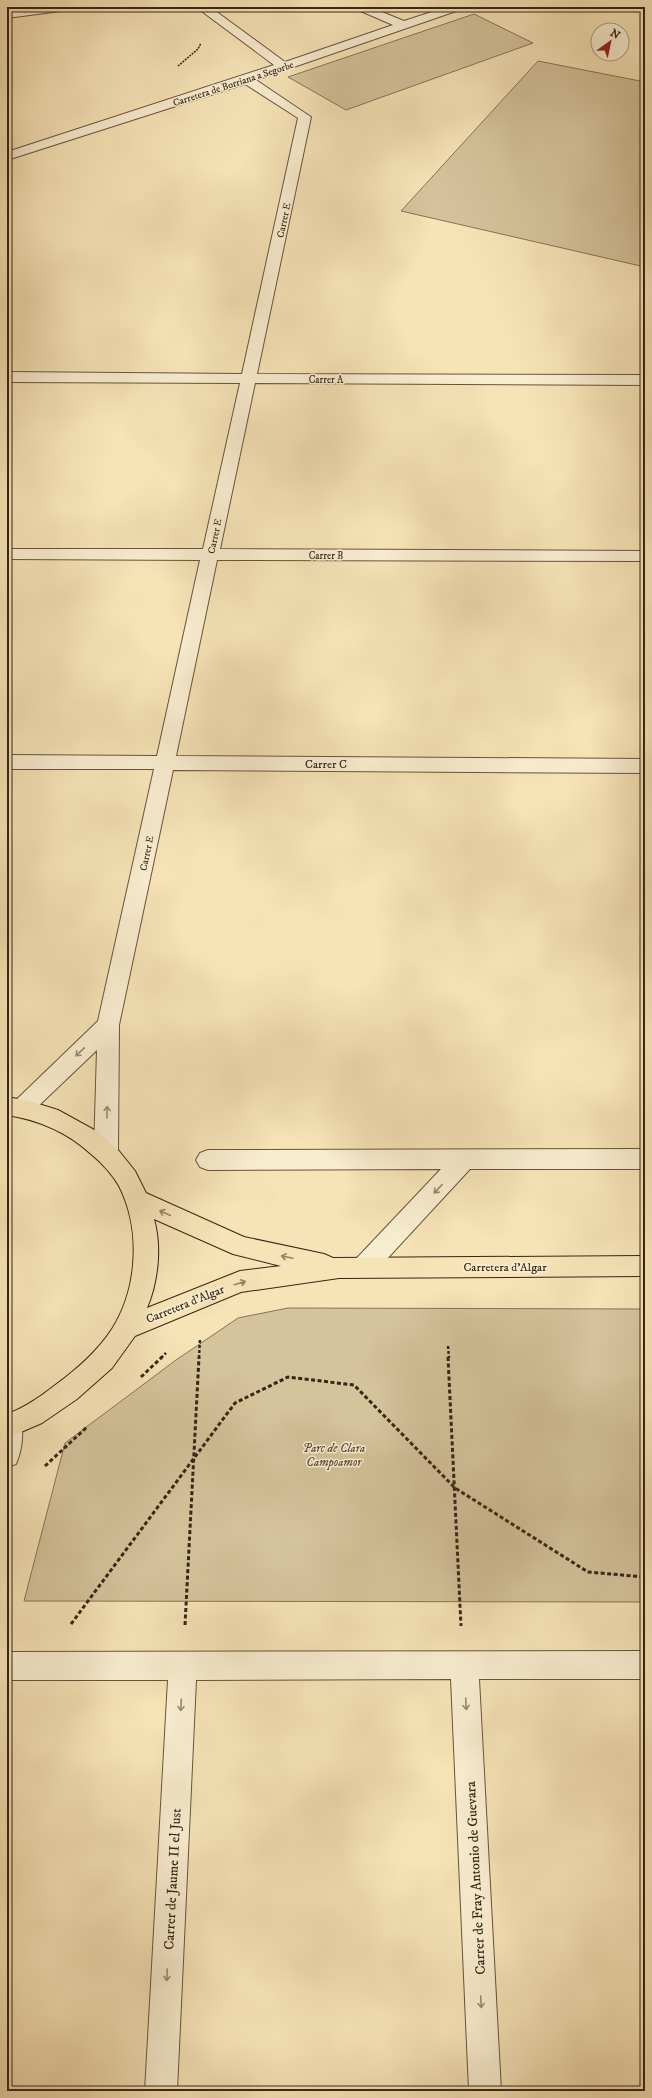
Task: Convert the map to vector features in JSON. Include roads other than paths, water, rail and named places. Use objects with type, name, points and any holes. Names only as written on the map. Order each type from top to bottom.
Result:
[{"type":"main road","points":[[9,1425],[58,1400],[97,1367],[126,1328],[143,1285],[147,1241],[139,1201],[126,1174],[106,1151],[69,1124],[15,1107]]},
{"type":"main road","name":"Carretera d'Algar","points":[[139,1201],[241,1247],[339,1268]]},
{"type":"main road","name":"Carretera d'Algar","points":[[126,1328],[240,1282],[339,1268],[645,1266]]},
{"type":"street","points":[[7,14],[68,7]]},
{"type":"street","points":[[202,7],[283,66]]},
{"type":"street","points":[[360,7],[403,25]]},
{"type":"street","name":"Carretera de Borriana a Segorbe","points":[[7,156],[246,79],[458,7]]},
{"type":"street","name":"Carrer E","points":[[106,1151],[108,1025],[305,117],[246,79]]},
{"type":"street","name":"Carrer A","points":[[7,377],[645,380]]},
{"type":"street","name":"Carrer B","points":[[7,554],[645,556]]},
{"type":"street","name":"Carrer C","points":[[7,762],[645,766]]},
{"type":"street","points":[[15,1107],[108,1025]]},
{"type":"street","points":[[208,1160],[645,1160]]},
{"type":"street","points":[[364,1267],[464,1160]]},
{"type":"street","points":[[7,1455],[9,1425]]},
{"type":"street","name":"Carrer de Fray Antonio de Guevara","points":[[464,1665],[485,2091]]},
{"type":"street","points":[[7,1666],[645,1666]]},
{"type":"street","name":"Carrer de Jaume II el Just","points":[[161,2091],[183,1666]]},
{"type":"park label","name":"Parc de Clara Campoamor","points":[[334,1455]]}]
